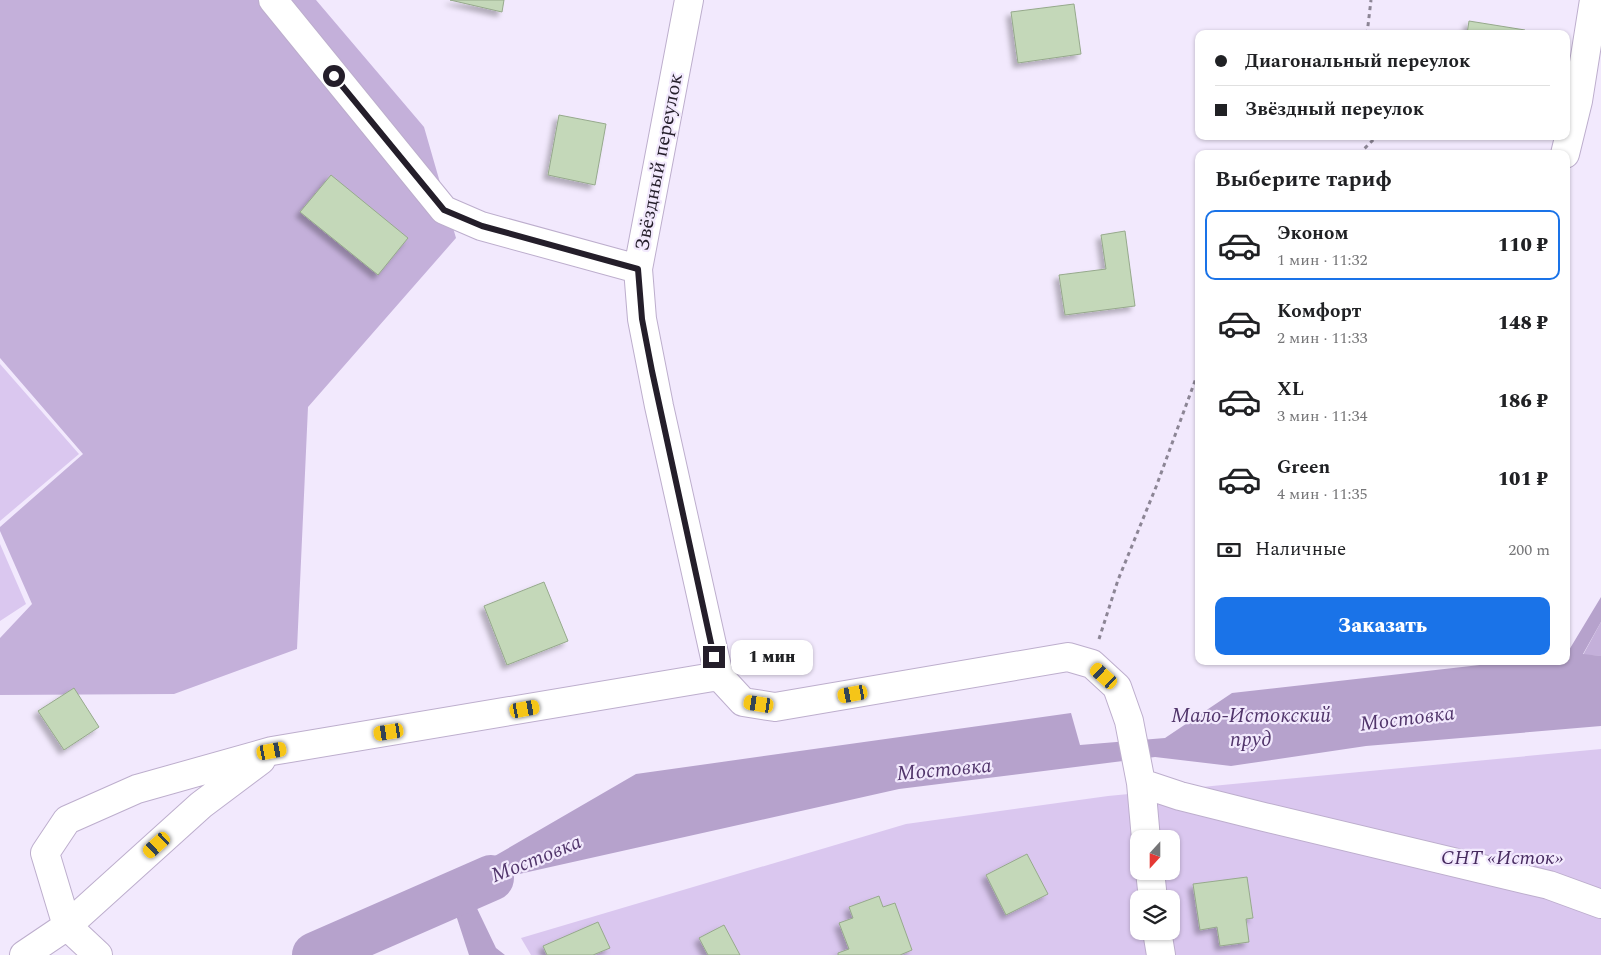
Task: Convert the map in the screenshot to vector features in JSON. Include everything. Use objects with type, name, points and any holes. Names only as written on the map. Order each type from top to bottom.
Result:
[{"type":"street","points":[[273,0],[444,210],[482,226],[638,269]]},
{"type":"street","name":"Звёздный переулок","points":[[689,0],[638,269],[642,319],[659,406],[718,676]]},
{"type":"street","points":[[1570,134],[1578,101],[1594,0]]},
{"type":"street","points":[[98,955],[67,926],[45,853],[67,820],[137,789],[272,751],[718,676],[743,702],[775,707],[1068,657],[1092,664],[1117,687],[1129,721],[1139,775],[1145,830]]},
{"type":"street","points":[[24,955],[67,926],[201,805],[272,751]]},
{"type":"street","points":[[1139,775],[1180,796],[1549,885],[1601,904]]},
{"type":"street","points":[[1158,940],[1161,955]]},
{"type":"path","points":[[1367,30],[1371,0]]},
{"type":"path","points":[[1363,150],[1373,140]]},
{"type":"path","points":[[1092,664],[1118,580],[1156,488],[1195,381]]},
{"type":"green space","points":[[0,364],[79,454],[0,521]]},
{"type":"green space","points":[[0,544],[26,604],[0,621]]},
{"type":"green space","name":"СНТ «Исток»","points":[[1601,749],[1601,955],[531,955],[521,938],[906,824],[1108,796]]},
{"type":"shaded area","points":[[0,0],[316,0],[424,127],[456,238],[308,407],[297,649],[174,694],[0,695],[0,638],[32,604],[0,531],[0,527],[83,454],[0,358]]},
{"type":"shaded area","points":[[1601,622],[1601,656],[1583,655]]},
{"type":"water","name":"Мало-Истокский пруд","points":[[1601,597],[1601,622],[1583,654],[1601,656],[1601,726],[1366,746],[1231,766],[1155,757],[899,789],[506,877],[472,898],[496,948],[505,955],[469,955],[455,912],[433,904],[451,872],[493,857],[636,774],[1071,713],[1080,745],[1165,738],[1232,693],[1480,665],[1570,665],[1570,648]]},
{"type":"building","points":[[450,0],[504,0],[502,12]]},
{"type":"building","points":[[1074,4],[1081,54],[1018,63],[1011,12]]},
{"type":"building","points":[[1469,21],[1525,30],[1468,30]]},
{"type":"building","points":[[559,115],[606,124],[595,185],[548,175]]},
{"type":"building","points":[[331,175],[408,238],[378,275],[300,212]]},
{"type":"building","points":[[1125,231],[1135,306],[1065,315],[1059,275],[1106,269],[1101,235]]},
{"type":"building","points":[[544,582],[568,641],[507,665],[484,606]]},
{"type":"building","points":[[74,688],[99,727],[64,750],[38,711]]},
{"type":"building","points":[[1027,854],[1048,894],[1006,915],[986,875]]},
{"type":"building","points":[[1247,877],[1253,918],[1246,919],[1249,942],[1220,946],[1217,927],[1200,930],[1193,884]]},
{"type":"building","points":[[879,896],[883,907],[895,903],[912,950],[900,955],[838,955],[838,953],[849,949],[839,923],[853,918],[849,907]]},
{"type":"building","points":[[598,922],[610,948],[593,955],[547,955],[543,946]]},
{"type":"building","points":[[724,925],[740,955],[708,955],[699,938]]},
{"type":"waterway","name":"Мостовка","points":[[315,955],[491,878]]},
{"type":"route","points":[[334,76],[444,210],[482,226],[638,269],[642,319],[652,371],[714,657]]}]
